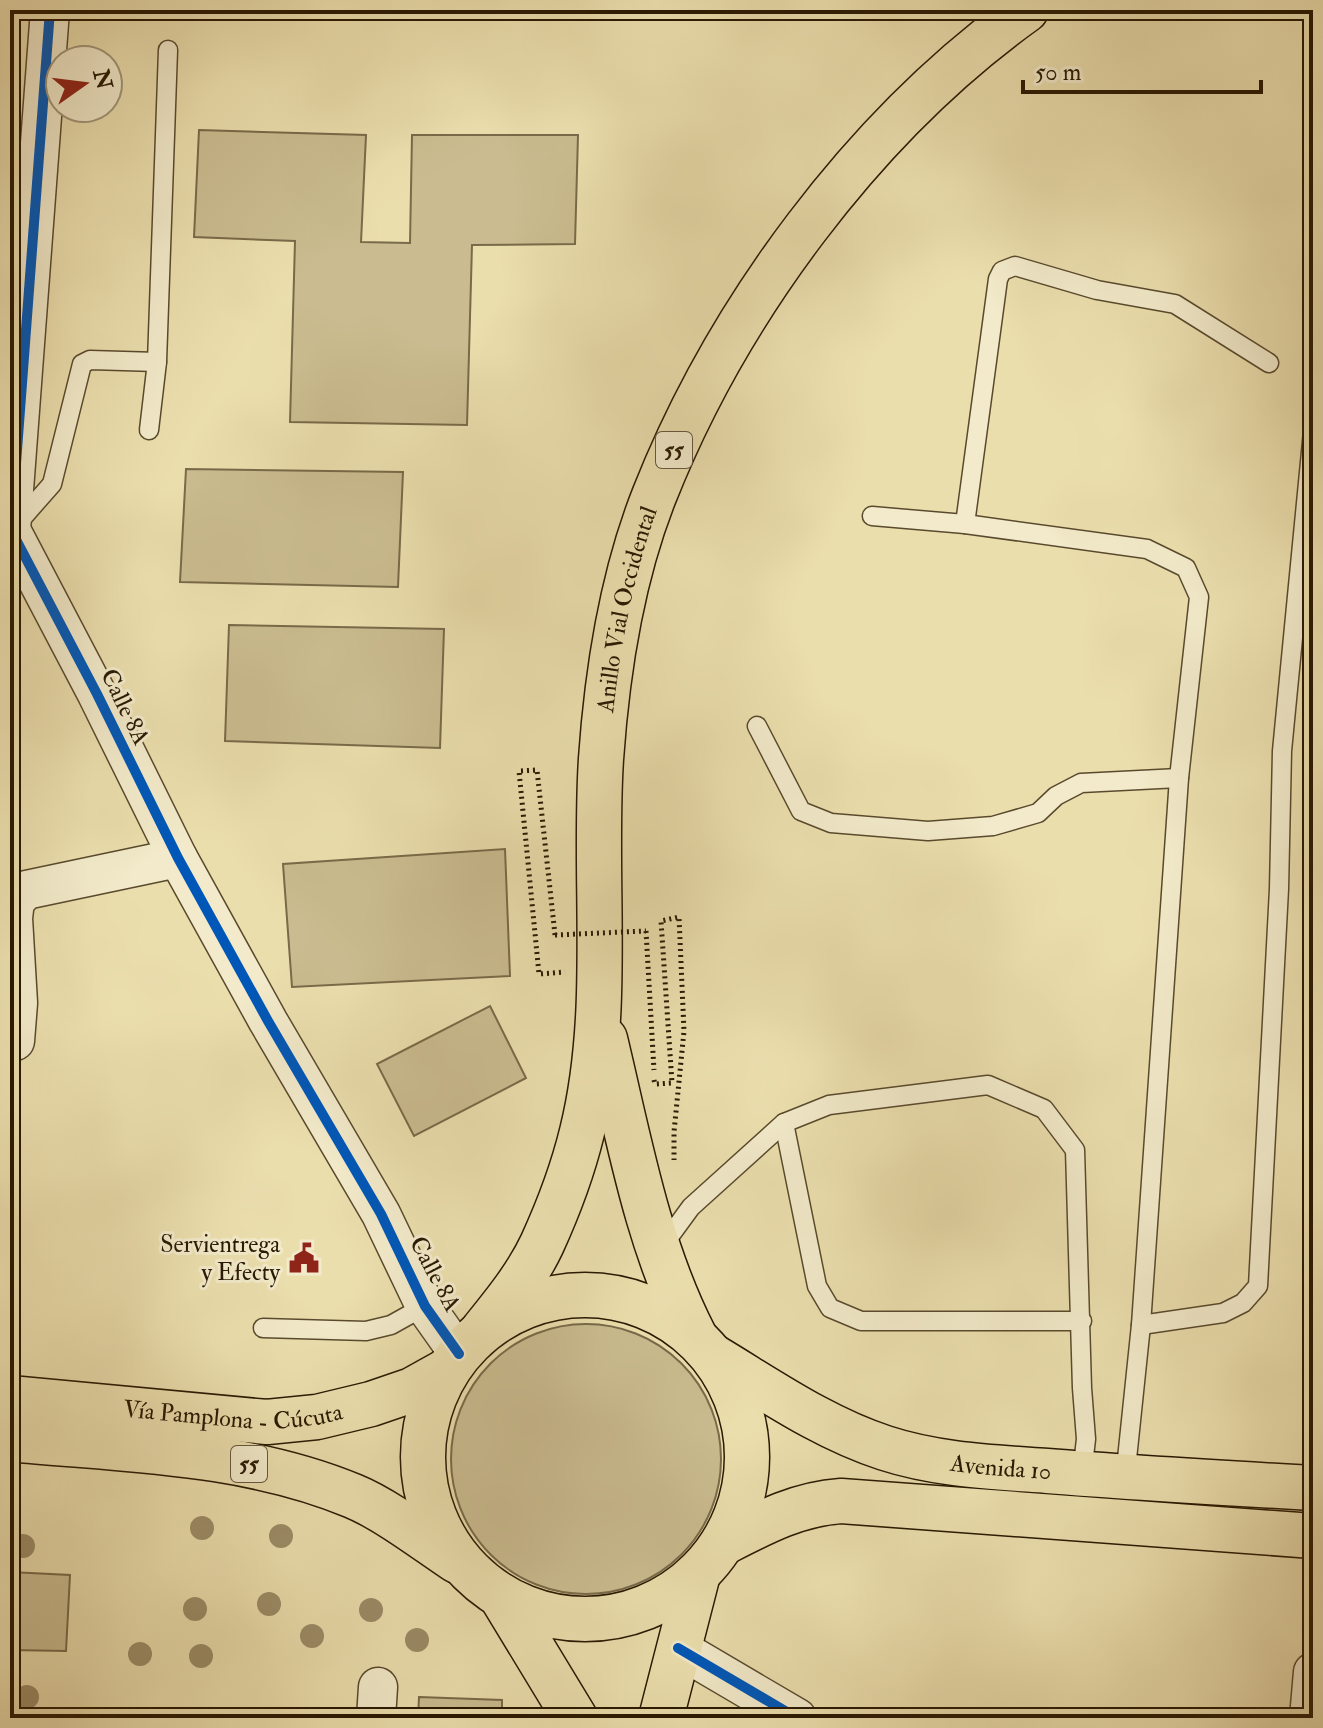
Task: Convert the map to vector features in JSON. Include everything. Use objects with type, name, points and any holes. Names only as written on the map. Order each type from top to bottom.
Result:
[{"type":"main road","name":"Anillo Vial Occidental","points":[[463,1351],[511,1295],[541,1247],[582,1132],[593,1068],[598,989],[601,761],[608,684],[637,552],[653,499],[705,383],[767,281],[830,199],[893,129],[975,49],[1026,10]]},
{"type":"main road","name":"Anillo Vial Occidental","points":[[598,989],[640,1187],[679,1306],[704,1346]]},
{"type":"main road","name":"55","points":[[661,1718],[678,1648],[711,1558],[740,1508],[747,1455],[745,1429],[734,1391],[704,1346],[667,1316],[637,1302],[605,1295],[572,1294],[540,1300],[510,1312],[463,1351],[433,1401],[425,1435],[424,1471],[435,1516],[465,1566],[501,1596],[545,1614],[568,1619],[604,1619],[638,1611],[670,1596],[711,1558]]},
{"type":"main road","name":"Avenida 10","points":[[704,1346],[810,1415],[884,1448],[955,1464],[1125,1478],[1313,1488]]},
{"type":"main road","name":"Vía Pamplona - Cúcuta","points":[[10,1398],[267,1422],[317,1417],[412,1390],[463,1351]]},
{"type":"main road","name":"Vía Pamplona - Cúcuta","points":[[10,1439],[245,1463],[302,1478],[356,1497],[465,1566]]},
{"type":"main road","name":"Avenida 10","points":[[711,1558],[791,1510],[841,1501],[1313,1536]]},
{"type":"main road","name":"55","points":[[501,1596],[575,1718]]},
{"type":"street","points":[[11,530],[25,142],[50,10]]},
{"type":"street","name":"Calle 8A","points":[[11,530],[178,858],[268,1021],[381,1214],[425,1306],[463,1351]]},
{"type":"street","points":[[15,1041],[18,1003],[13,918],[15,901],[26,890],[178,858]]},
{"type":"street","points":[[678,1648],[797,1718]]},
{"type":"street","points":[[1309,1718],[1313,1672]]},
{"type":"lane","points":[[149,430],[157,362],[168,50]]},
{"type":"lane","points":[[965,524],[998,279],[1002,271],[1015,266],[1097,290],[1175,304],[1269,363]]},
{"type":"lane","points":[[11,530],[52,484],[82,364],[90,360],[157,362]]},
{"type":"lane","points":[[1141,1325],[1223,1313],[1243,1303],[1258,1286],[1279,889],[1282,751],[1313,431]]},
{"type":"lane","points":[[872,516],[965,524],[1147,549],[1186,568],[1199,597],[1179,778],[1141,1325],[1125,1478]]},
{"type":"lane","points":[[757,726],[801,811],[831,823],[928,831],[993,826],[1038,813],[1056,796],[1081,783],[1179,778]]},
{"type":"lane","points":[[659,1250],[691,1207],[784,1123],[829,1105],[988,1085],[1044,1109],[1075,1150],[1086,1439],[1082,1474]]},
{"type":"lane","points":[[784,1123],[817,1286],[830,1308],[861,1321],[1082,1321]]},
{"type":"lane","points":[[263,1328],[366,1331],[391,1325],[425,1306]]},
{"type":"path","points":[[598,989],[539,974],[519,771],[537,770],[555,935],[646,931],[655,1084],[672,1083],[661,921],[679,917],[682,964]]},
{"type":"shaded area","points":[[199,130],[366,135],[361,242],[410,243],[412,135],[578,135],[575,244],[472,245],[467,425],[290,422],[295,241],[194,237]]},
{"type":"shaded area","points":[[186,469],[403,472],[398,587],[180,582]]},
{"type":"shaded area","points":[[229,625],[444,629],[440,748],[225,741]]},
{"type":"shaded area","points":[[505,849],[510,976],[292,987],[283,864]]},
{"type":"shaded area","points":[[490,1006],[526,1078],[414,1136],[377,1064]]},
{"type":"shaded area","points":[[586,1324],[638,1334],[672,1355],[690,1373],[711,1407],[721,1459],[711,1511],[690,1545],[672,1563],[638,1584],[586,1594],[534,1584],[500,1563],[482,1545],[461,1511],[451,1459],[461,1407],[482,1373],[500,1355],[534,1334]]},
{"type":"shaded area","points":[[10,1572],[70,1575],[66,1651],[10,1650]]},
{"type":"shaded area","points":[[419,1697],[502,1700],[502,1718],[418,1718]]},
{"type":"cycle path","points":[[50,10],[11,530],[178,858],[268,1021],[381,1214],[425,1306],[459,1354]]},
{"type":"cycle path","points":[[678,1648],[797,1718]]},
{"type":"place","name":"Servientrega y Efecty","points":[[304,1258]]}]
